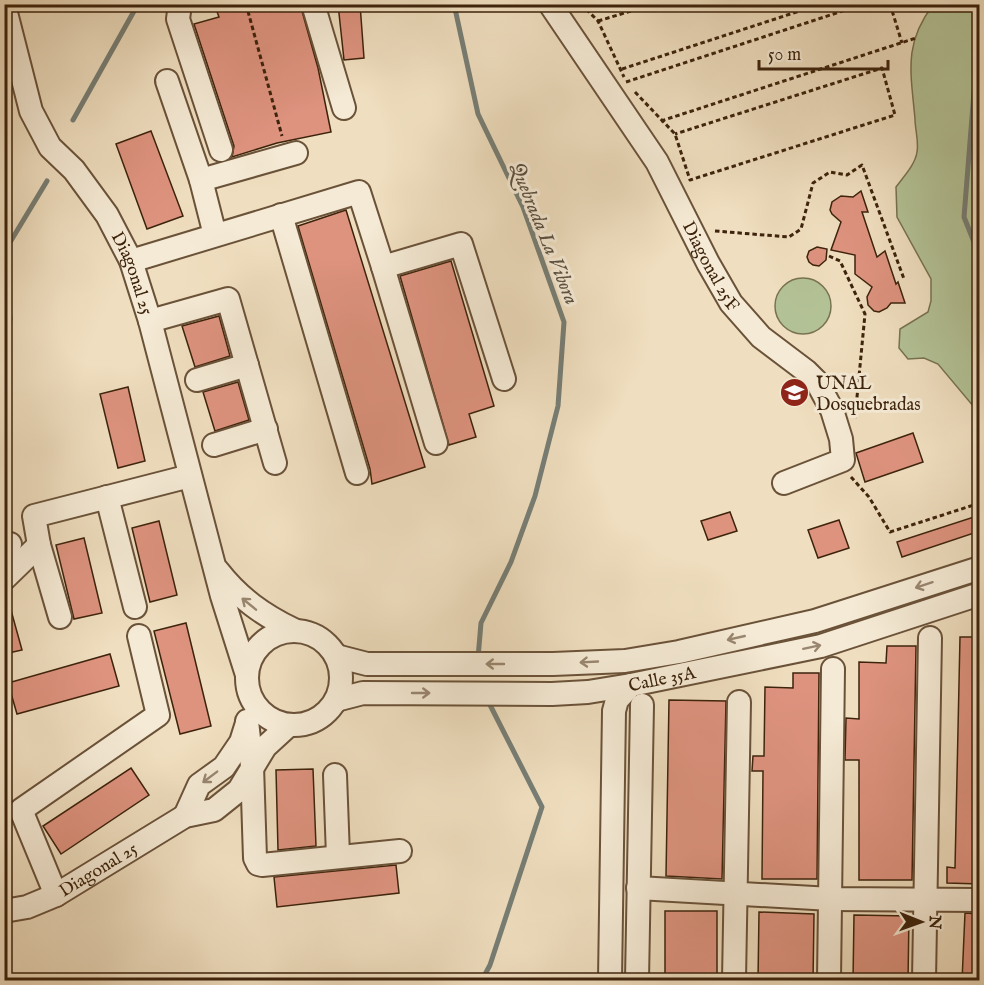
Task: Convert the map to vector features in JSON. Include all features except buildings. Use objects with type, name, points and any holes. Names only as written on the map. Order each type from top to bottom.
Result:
[{"type":"street","points":[[180,4],[178,20],[221,150]]},
{"type":"street","points":[[313,4],[344,108]]},
{"type":"street","name":"Diagonal 25F","points":[[550,4],[651,154],[731,303],[761,337],[817,382],[832,410],[841,439],[843,460]]},
{"type":"street","name":"Diagonal 25","points":[[4,5],[31,111],[56,154],[74,170],[107,215],[131,261],[150,321],[247,682],[248,721],[241,742],[224,767],[199,785],[185,816]]},
{"type":"street","points":[[167,81],[201,180],[215,235]]},
{"type":"street","points":[[201,180],[290,149]]},
{"type":"street","points":[[131,261],[359,192],[436,443]]},
{"type":"street","points":[[281,215],[357,473]]},
{"type":"street","points":[[383,267],[461,244],[504,379]]},
{"type":"street","points":[[150,321],[228,298],[275,463]]},
{"type":"street","points":[[197,380],[247,365]]},
{"type":"street","points":[[214,445],[266,429]]},
{"type":"street","points":[[784,483],[843,460]]},
{"type":"street","points":[[60,617],[39,545],[34,516],[190,476]]},
{"type":"street","points":[[107,497],[135,607]]},
{"type":"street","points":[[4,579],[39,545]]},
{"type":"street","name":"Diagonal 25","points":[[214,566],[249,604],[270,619],[294,630]]},
{"type":"street","name":"Calle 35A","points":[[336,656],[367,664],[553,664],[625,661],[679,652],[815,621],[980,568]]},
{"type":"street","name":"Calle 35A","points":[[336,699],[363,693],[552,694],[631,686],[821,646],[980,594]]},
{"type":"street","points":[[294,630],[307,632],[319,637],[329,645],[336,656],[341,670],[336,699],[328,711],[316,720],[289,725],[275,722],[263,714],[253,702],[247,682],[250,661],[257,648],[267,638],[280,632],[294,630]]},
{"type":"street","points":[[56,895],[21,810],[158,715],[139,636]]},
{"type":"street","points":[[924,981],[930,638]]},
{"type":"street","points":[[829,981],[833,669]]},
{"type":"street","points":[[610,981],[614,711],[617,700],[631,686]]},
{"type":"street","points":[[588,692],[602,712],[596,981]]},
{"type":"street","points":[[734,981],[739,702]]},
{"type":"street","points":[[637,981],[642,705]]},
{"type":"street","points":[[248,721],[255,858],[258,864],[400,851]]},
{"type":"street","name":"Diagonal 25","points":[[4,910],[27,907],[56,895],[185,816],[214,810],[239,790],[265,747],[289,725]]},
{"type":"street","points":[[335,775],[338,856]]},
{"type":"street","points":[[638,888],[831,899],[980,900]]},
{"type":"path","points":[[246,4],[290,149]]},
{"type":"path","points":[[582,6],[592,4]]},
{"type":"path","points":[[598,21],[654,4]]},
{"type":"path","points":[[621,69],[821,4]]},
{"type":"path","points":[[626,82],[864,4]]},
{"type":"path","points":[[890,4],[902,43]]},
{"type":"path","points":[[582,6],[598,21],[626,82],[675,134],[690,180],[895,115],[882,68],[675,134]]},
{"type":"path","points":[[661,121],[916,38]]},
{"type":"path","points":[[691,230],[789,237],[801,229],[813,183],[830,172],[847,175],[862,165],[904,279]]},
{"type":"path","points":[[829,256],[840,261],[865,314],[855,419]]},
{"type":"path","points":[[843,460],[846,472],[869,497],[890,532],[980,503]]},
{"type":"green space","points":[[933,5],[979,5],[979,413],[938,364],[924,358],[908,359],[899,348],[900,329],[928,312],[931,301],[931,279],[897,217],[896,187],[916,157],[917,140],[911,59],[917,33]]},
{"type":"green space","points":[[803,278],[823,286],[831,306],[823,326],[803,334],[783,326],[775,306],[783,286]]},
{"type":"waterway","points":[[73,120],[138,4]]},
{"type":"waterway","name":"Quebrada La Vibora","points":[[454,4],[478,114],[523,207],[564,322],[558,406],[535,496],[511,562],[481,623],[478,658]]},
{"type":"waterway","points":[[978,4],[978,42],[964,217],[980,257]]},
{"type":"waterway","points":[[4,363],[10,319],[5,274],[9,244],[47,181]]},
{"type":"waterway","name":"Quebrada La Vibora","points":[[482,980],[490,965],[542,807],[487,699]]},
{"type":"place","name":"UNAL Dosquebradas","points":[[795,393]]}]
